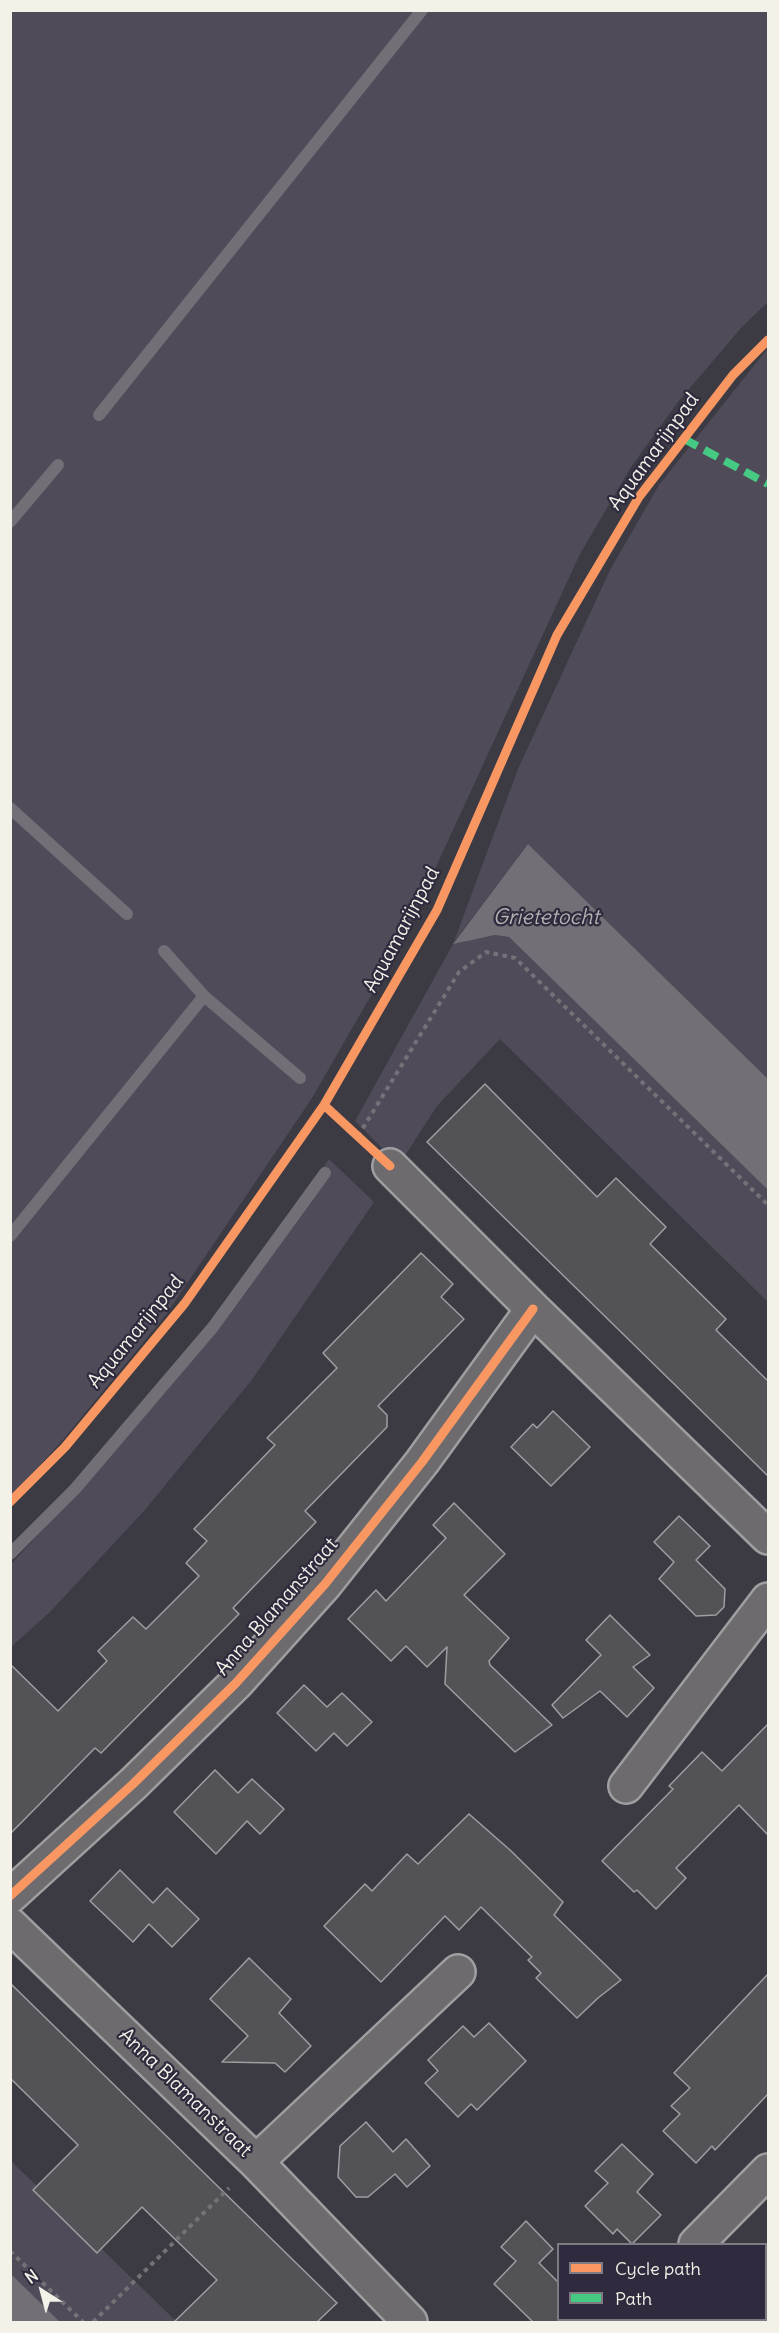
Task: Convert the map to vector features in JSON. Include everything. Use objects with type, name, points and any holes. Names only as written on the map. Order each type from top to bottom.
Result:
[{"type":"street","points":[[390,1166],[533,1309],[768,1537]]},
{"type":"street","name":"Anna Blamanstraat","points":[[10,1896],[133,1784],[220,1699],[318,1592],[422,1462],[533,1309]]},
{"type":"street","points":[[626,1786],[768,1600]]},
{"type":"street","name":"Anna Blamanstraat","points":[[10,1925],[256,2162],[410,2322]]},
{"type":"street","name":"Anna Blamanstraat","points":[[256,2162],[458,1972]]},
{"type":"street","points":[[697,2243],[768,2171]]},
{"type":"path","points":[[358,1136],[459,972],[486,952],[515,958],[768,1205]]},
{"type":"path","points":[[350,1128],[390,1166]]},
{"type":"path","points":[[93,2322],[256,2162]]},
{"type":"path","points":[[10,2251],[83,2322]]},
{"type":"shaded area","points":[[11,10],[768,11],[768,302],[741,328],[678,402],[631,467],[580,554],[400,945],[312,1098],[165,1316],[62,1441],[11,1496]]},
{"type":"shaded area","points":[[768,348],[768,1079],[528,844],[454,942],[518,769],[610,570],[659,485]]},
{"type":"shaded area","points":[[495,935],[509,937],[768,1190],[768,1302],[500,1039],[437,1106],[399,1165],[355,1121],[453,943]]},
{"type":"shaded area","points":[[329,1159],[374,1202],[251,1381],[143,1512],[50,1612],[11,1647],[11,1564],[97,1472],[202,1343]]},
{"type":"shaded area","points":[[10,2160],[177,2322],[60,2322],[11,2274]]},
{"type":"water","name":"Grietetocht","points":[[528,844],[768,1079],[768,1190],[509,937],[495,935],[453,944]]},
{"type":"water","points":[[11,2274],[60,2322],[11,2322]]},
{"type":"building","points":[[485,1084],[597,1197],[616,1178],[666,1227],[650,1244],[726,1319],[716,1330],[768,1381],[768,1476],[427,1142]]},
{"type":"building","points":[[421,1253],[453,1284],[441,1297],[464,1319],[378,1406],[387,1415],[387,1427],[305,1511],[316,1522],[233,1608],[239,1614],[101,1753],[95,1748],[10,1834],[10,1664],[58,1711],[107,1661],[98,1651],[133,1617],[146,1629],[199,1576],[186,1563],[207,1541],[194,1529],[275,1445],[267,1438],[337,1368],[323,1353]]},
{"type":"building","points":[[553,1411],[590,1447],[551,1486],[511,1447],[533,1424],[537,1428]]},
{"type":"building","points":[[454,1503],[505,1554],[464,1595],[509,1638],[489,1661],[490,1665],[552,1725],[515,1752],[445,1684],[447,1647],[427,1667],[406,1646],[391,1661],[348,1619],[376,1590],[386,1601],[446,1538],[433,1525]]},
{"type":"building","points":[[679,1516],[710,1546],[696,1560],[725,1589],[724,1607],[716,1615],[696,1616],[659,1579],[674,1562],[654,1542]]},
{"type":"building","points":[[610,1615],[650,1655],[633,1667],[654,1688],[627,1717],[600,1691],[563,1718],[552,1705],[601,1655],[586,1640]]},
{"type":"building","points":[[304,1685],[327,1707],[342,1693],[372,1722],[347,1746],[334,1733],[316,1751],[277,1713]]},
{"type":"building","points":[[768,1724],[768,1835],[739,1805],[676,1868],[686,1878],[656,1909],[637,1890],[634,1892],[602,1861],[673,1789],[669,1786],[702,1752],[722,1771]]},
{"type":"building","points":[[215,1770],[238,1793],[252,1779],[284,1809],[260,1834],[247,1821],[216,1854],[174,1812]]},
{"type":"building","points":[[469,1814],[563,1902],[554,1915],[621,1980],[577,2018],[536,1978],[541,1973],[528,1960],[532,1957],[481,1907],[459,1930],[445,1916],[381,1982],[324,1926],[365,1884],[372,1891],[407,1854],[418,1864]]},
{"type":"building","points":[[120,1870],[153,1903],[167,1888],[199,1919],[172,1947],[149,1924],[133,1942],[90,1901]]},
{"type":"building","points":[[249,1958],[291,1999],[279,2013],[311,2046],[285,2072],[275,2063],[222,2062],[248,2036],[210,1999]]},
{"type":"building","points":[[768,1974],[768,2094],[715,2150],[712,2146],[696,2163],[663,2131],[680,2114],[671,2106],[690,2088],[674,2073]]},
{"type":"building","points":[[10,1983],[337,2303],[317,2322],[174,2322],[217,2280],[142,2207],[97,2253],[33,2190],[78,2145],[10,2078]]},
{"type":"building","points":[[489,2023],[526,2061],[477,2110],[471,2104],[458,2117],[425,2083],[438,2071],[428,2060],[463,2026],[474,2037]]},
{"type":"building","points":[[366,2122],[393,2152],[406,2139],[430,2166],[407,2187],[395,2174],[368,2197],[356,2197],[338,2177],[340,2146]]},
{"type":"building","points":[[622,2144],[653,2174],[637,2192],[661,2215],[633,2243],[617,2229],[613,2234],[585,2206],[608,2183],[595,2171]]},
{"type":"building","points":[[526,2221],[553,2249],[539,2263],[557,2281],[558,2322],[533,2322],[494,2284],[516,2261],[501,2247]]},
{"type":"waterway","points":[[99,415],[422,10]]},
{"type":"waterway","points":[[10,522],[58,465]]},
{"type":"waterway","points":[[10,808],[127,914]]},
{"type":"waterway","points":[[164,951],[204,996],[300,1078]]},
{"type":"waterway","points":[[10,1236],[204,996]]},
{"type":"waterway","points":[[10,1554],[75,1489],[213,1327],[325,1173]]},
{"type":"marked path","points":[[684,439],[768,484]]},
{"type":"cycle path","name":"Aquamarijnpad","points":[[10,1502],[65,1447],[185,1303],[324,1105],[437,910],[557,635],[639,497],[733,375],[768,340]]},
{"type":"cycle path","points":[[324,1105],[390,1166]]},
{"type":"cycle path","points":[[10,1896],[133,1784],[236,1683],[325,1584],[422,1462],[533,1309]]}]
